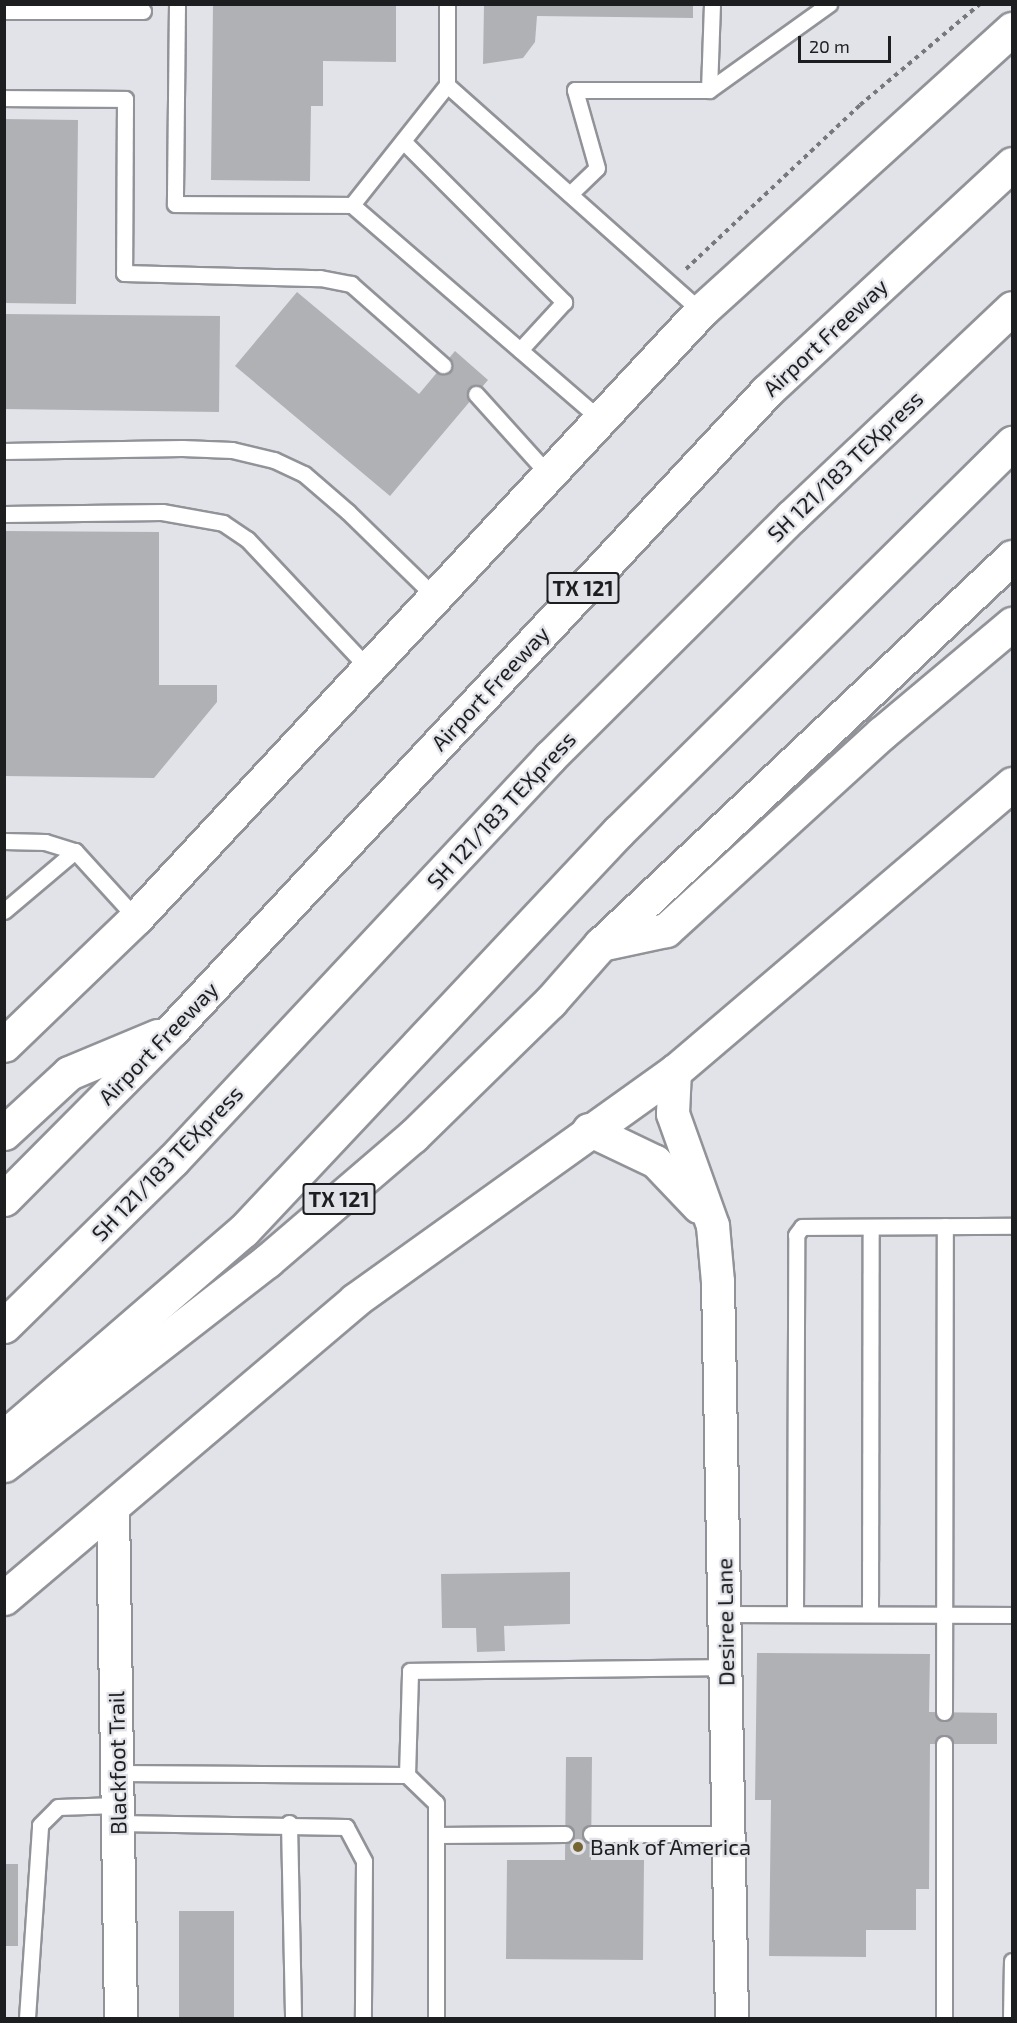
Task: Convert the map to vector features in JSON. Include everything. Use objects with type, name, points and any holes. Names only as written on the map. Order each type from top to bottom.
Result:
[{"type":"main road","points":[[4,1045],[136,918],[701,311],[826,192],[1012,29]]},
{"type":"main road","name":"Airport Freeway","points":[[4,1199],[172,1030],[767,391],[1012,164]]},
{"type":"main road","name":"SH 121/183 TEXpress","points":[[4,1326],[173,1160],[441,874],[782,525],[1012,308]]},
{"type":"main road","points":[[4,1437],[243,1230],[513,944],[731,718],[1012,442]]},
{"type":"main road","name":"TX 121","points":[[4,1465],[267,1262],[413,1136],[600,945],[1012,557]]},
{"type":"main road","points":[[600,945],[666,930],[882,733],[1012,624]]},
{"type":"main road","points":[[4,1598],[113,1508],[355,1300],[589,1130],[675,1071],[1012,784]]},
{"type":"main road","points":[[4,1133],[69,1073],[172,1030]]},
{"type":"street","name":"Desiree Lane","points":[[675,1071],[673,1114],[713,1226],[732,2019]]},
{"type":"street","points":[[589,1130],[656,1162],[683,1185],[713,1226]]},
{"type":"street","name":"Blackfoot Trail","points":[[113,1508],[121,2019]]},
{"type":"lane","points":[[177,4],[175,204],[352,205],[600,419]]},
{"type":"lane","points":[[352,205],[447,85],[447,4]]},
{"type":"lane","points":[[709,90],[712,4]]},
{"type":"lane","points":[[570,195],[597,168],[575,90],[709,90],[829,4]]},
{"type":"lane","points":[[4,11],[143,11]]},
{"type":"lane","points":[[447,85],[701,311]]},
{"type":"lane","points":[[4,98],[125,99],[124,273],[320,278],[351,284],[443,365]]},
{"type":"lane","points":[[403,141],[564,302],[520,350]]},
{"type":"lane","points":[[476,394],[549,474]]},
{"type":"lane","points":[[4,451],[232,450],[274,460],[304,474],[348,512],[435,597]]},
{"type":"lane","points":[[4,514],[162,512],[223,523],[247,540],[369,669]]},
{"type":"lane","points":[[4,842],[45,842],[75,851],[136,918]]},
{"type":"lane","points":[[4,911],[75,851]]},
{"type":"lane","points":[[944,1712],[945,1226]]},
{"type":"lane","points":[[795,1614],[796,1235],[802,1227],[1012,1226]]},
{"type":"lane","points":[[870,1614],[871,1227]]},
{"type":"lane","points":[[724,1614],[1012,1615]]},
{"type":"lane","points":[[407,1775],[410,1671],[725,1667]]},
{"type":"lane","points":[[944,1744],[944,2019]]},
{"type":"lane","points":[[117,1773],[407,1775],[436,1803],[436,2019]]},
{"type":"lane","points":[[27,2019],[40,1825],[58,1807],[117,1814],[346,1827],[364,1861],[363,2019]]},
{"type":"lane","points":[[289,1822],[293,2019]]},
{"type":"lane","points":[[436,1835],[565,1834]]},
{"type":"lane","points":[[591,1834],[728,1834]]},
{"type":"lane","points":[[1011,2019],[1012,1961]]},
{"type":"path","points":[[670,284],[860,105],[980,4]]},
{"type":"building","points":[[213,4],[396,4],[396,62],[323,61],[323,106],[311,106],[310,181],[211,180]]},
{"type":"building","points":[[484,4],[693,4],[693,18],[537,16],[535,42],[523,58],[483,64]]},
{"type":"building","points":[[4,119],[78,120],[76,304],[4,303]]},
{"type":"building","points":[[297,292],[419,394],[455,351],[488,380],[390,496],[235,366]]},
{"type":"building","points":[[4,314],[220,316],[219,412],[4,409]]},
{"type":"building","points":[[4,531],[159,532],[159,685],[217,685],[217,702],[154,778],[4,776]]},
{"type":"building","points":[[570,1572],[570,1624],[504,1626],[505,1651],[477,1652],[476,1628],[442,1628],[441,1574]]},
{"type":"building","points":[[757,1653],[930,1654],[929,1712],[997,1713],[997,1744],[930,1744],[929,1889],[916,1889],[916,1930],[866,1930],[866,1957],[769,1956],[771,1800],[755,1800]]},
{"type":"building","name":"Bank of America","points":[[566,1757],[592,1757],[591,1860],[644,1860],[643,1960],[506,1959],[507,1860],[565,1860]]},
{"type":"building","points":[[4,1864],[18,1864],[18,1946],[4,1946]]},
{"type":"building","points":[[179,1911],[234,1911],[234,2018],[179,2018]]},
{"type":"place","name":"Bank of America","points":[[578,1847]]}]
